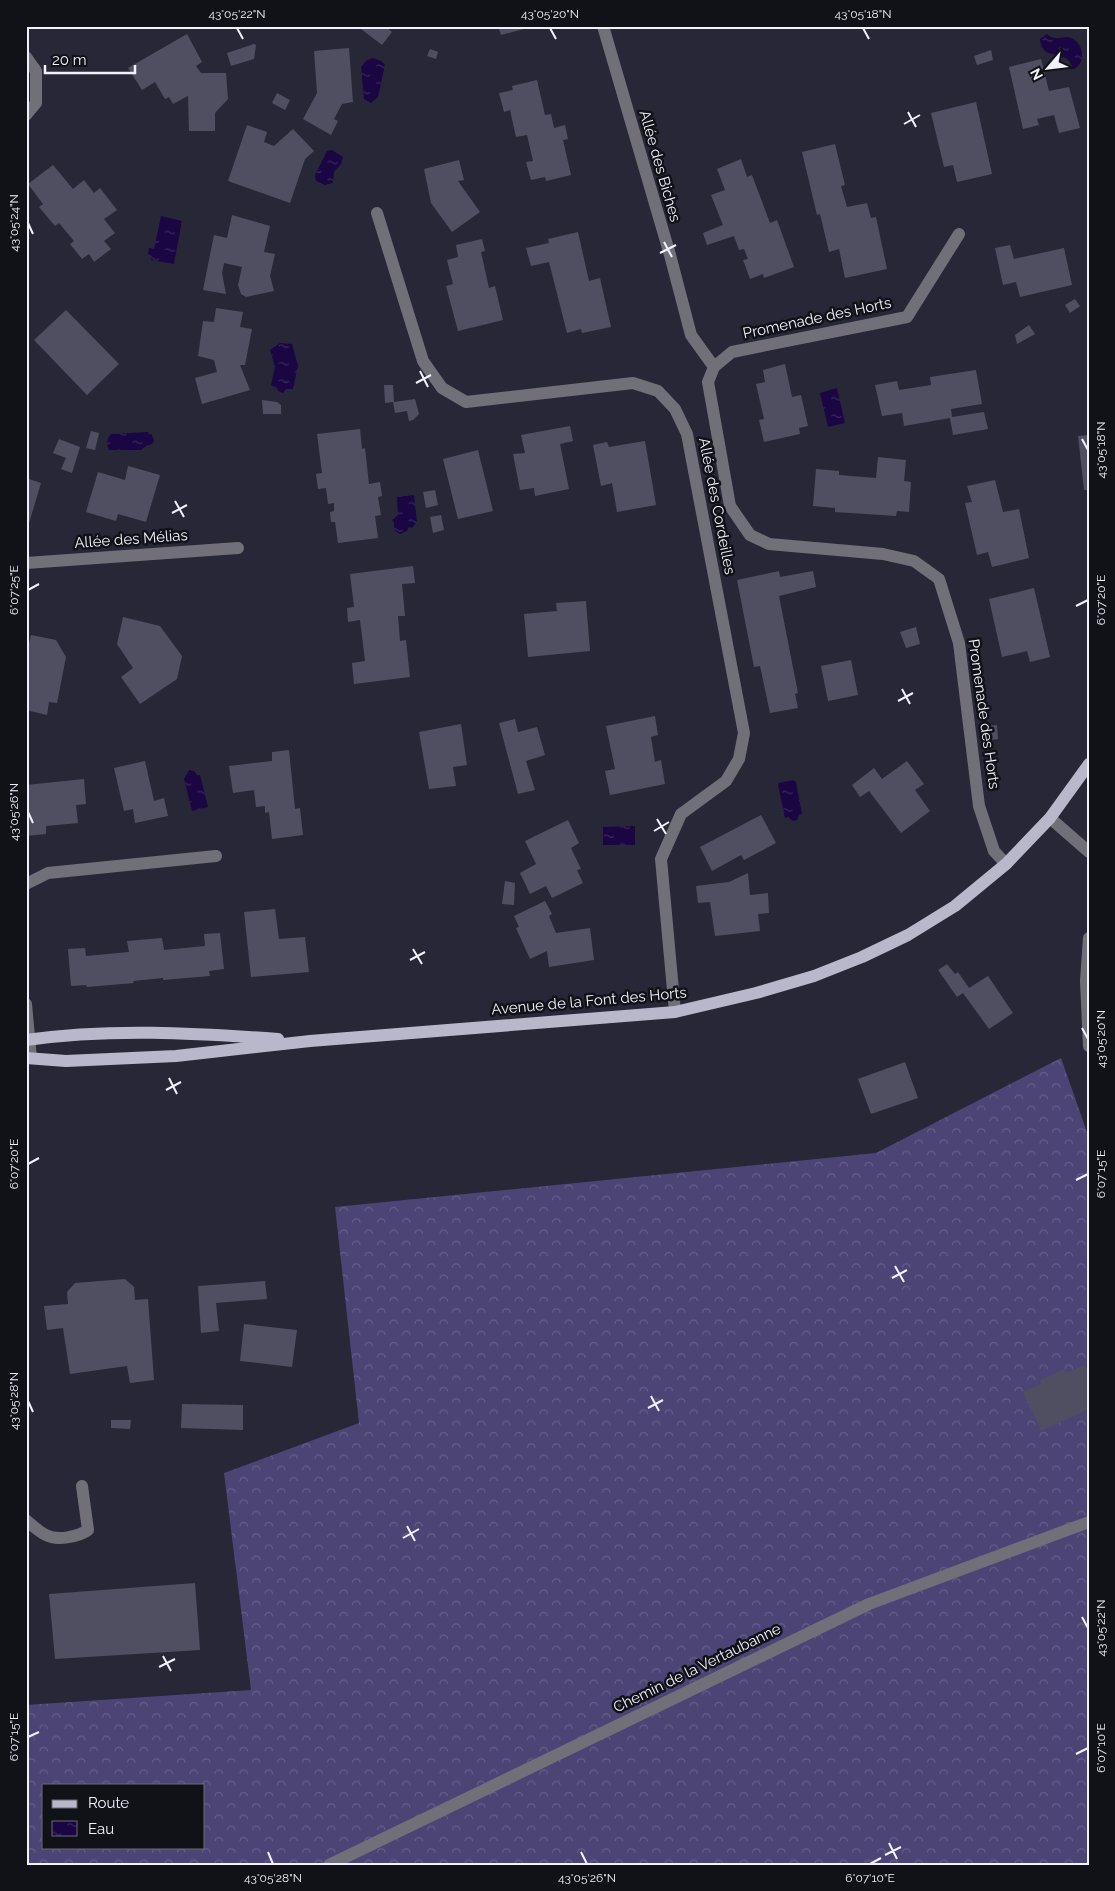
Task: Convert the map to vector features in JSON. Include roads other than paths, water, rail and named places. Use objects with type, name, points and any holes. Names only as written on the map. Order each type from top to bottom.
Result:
[{"type":"main road","name":"Avenue de la Font des Horts","points":[[29,1058],[66,1061],[167,1057],[310,1041],[675,1012],[756,993],[814,976],[862,957],[908,935],[954,906],[1006,864],[1050,818],[1089,764]]},
{"type":"main road","name":"Avenue de la Font des Horts","points":[[28,1039],[123,1032],[190,1032],[310,1041]]},
{"type":"street","name":"Allée des Biches","points":[[603,26],[670,255],[691,335],[714,367]]},
{"type":"street","points":[[26,57],[36,71],[36,103],[26,115]]},
{"type":"street","name":"Allée des Cordeilles","points":[[377,213],[423,362],[442,388],[466,402],[633,383],[658,391],[675,409],[687,434],[744,733],[739,759],[726,781],[680,814],[661,859],[675,1012]]},
{"type":"street","name":"Promenade des Horts","points":[[959,234],[906,317],[732,352],[714,367],[708,382],[730,506],[750,534],[768,544],[883,554],[906,559],[914,561],[939,579],[959,643],[979,806],[994,851],[1006,864]]},
{"type":"street","name":"Allée des Mélias","points":[[26,563],[238,548]]},
{"type":"street","points":[[1050,818],[1089,852]]},
{"type":"street","points":[[26,884],[48,873],[216,856]]},
{"type":"street","points":[[1089,938],[1086,981],[1089,1046]]},
{"type":"street","points":[[26,1004],[29,1058]]},
{"type":"street","points":[[26,1520],[45,1535],[55,1538],[81,1535],[88,1530],[82,1486]]},
{"type":"street","name":"Chemin de la Vertaubanne","points":[[329,1865],[869,1604],[1089,1522]]},
{"type":"water","points":[[1047,34],[1056,38],[1069,37],[1078,43],[1082,56],[1081,62],[1077,67],[1074,69],[1067,59],[1050,54],[1043,49],[1040,39]]},
{"type":"water","points":[[373,58],[385,65],[378,97],[371,103],[364,99],[361,67],[367,60]]},
{"type":"water","points":[[332,150],[343,157],[341,164],[334,172],[333,183],[325,185],[316,181],[315,175],[327,151]]},
{"type":"water","points":[[161,216],[182,221],[174,264],[151,260],[152,256],[148,254],[149,248],[154,249]]},
{"type":"water","points":[[280,343],[292,344],[298,366],[293,389],[286,389],[283,393],[271,385],[275,367],[270,350]]},
{"type":"water","points":[[837,388],[845,423],[828,427],[820,393]]},
{"type":"water","points":[[148,432],[152,435],[154,441],[141,450],[109,450],[107,446],[107,441],[111,434]]},
{"type":"water","points":[[414,495],[417,522],[412,528],[409,527],[407,531],[400,534],[394,530],[392,520],[398,515],[397,497]]},
{"type":"water","points":[[189,770],[200,775],[208,807],[192,811],[184,779]]},
{"type":"water","points":[[793,780],[796,782],[802,814],[799,815],[797,820],[793,821],[788,817],[785,818],[778,785],[779,783]]},
{"type":"water","points":[[635,826],[635,845],[603,845],[603,827]]}]
